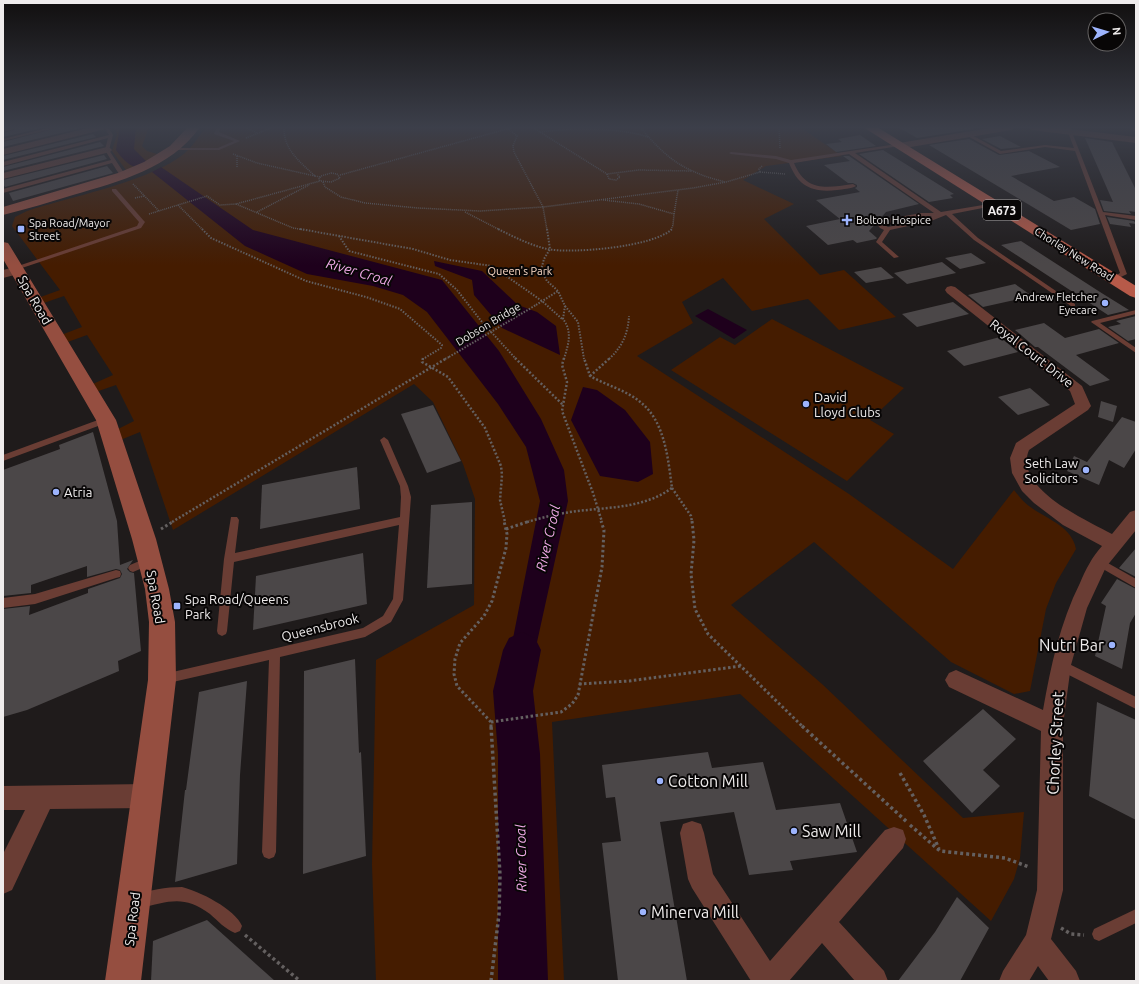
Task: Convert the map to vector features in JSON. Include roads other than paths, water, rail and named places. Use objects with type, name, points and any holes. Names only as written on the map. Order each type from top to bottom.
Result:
[{"type":"main road","points":[[3,210],[130,173]]},
{"type":"main road","name":"Chorley New Road","points":[[943,173],[1136,293]]},
{"type":"main road","points":[[3,217],[26,204]]},
{"type":"main road","name":"Spa Road","points":[[3,246],[12,271],[106,420],[142,556],[157,589],[162,622],[162,680],[124,981]]},
{"type":"street","points":[[3,176],[15,173]]},
{"type":"street","name":"Royal Court Drive","points":[[951,290],[1077,389],[1083,406],[1022,447],[1018,458],[1020,474],[1030,490],[1044,504],[1113,543]]},
{"type":"street","name":"Chorley Street","points":[[1013,981],[1041,930],[1050,890],[1052,725],[1061,665],[1077,608],[1099,562],[1113,543],[1136,517]]},
{"type":"street","points":[[956,680],[1052,725]]},
{"type":"street","points":[[3,798],[147,796]]},
{"type":"street","points":[[3,881],[43,798]]},
{"type":"street","points":[[692,833],[701,879],[767,981]]},
{"type":"street","points":[[771,981],[894,839]]},
{"type":"street","points":[[821,922],[874,981]]},
{"type":"street","points":[[1041,930],[1066,981]]},
{"type":"lane","points":[[3,191],[70,173]]},
{"type":"lane","points":[[795,173],[809,186],[816,189],[834,189],[854,186]]},
{"type":"lane","points":[[880,173],[943,214],[953,217],[976,239],[1073,305]]},
{"type":"lane","points":[[1085,173],[1124,274],[1113,279]]},
{"type":"lane","points":[[12,271],[139,227],[142,222],[114,190]]},
{"type":"lane","points":[[943,214],[929,220],[888,229],[880,225],[881,222],[921,215],[943,214],[993,204]]},
{"type":"lane","points":[[1100,213],[1136,218]]},
{"type":"lane","points":[[888,229],[879,242],[896,257]]},
{"type":"lane","points":[[1136,312],[1094,322],[1136,351]]},
{"type":"lane","points":[[3,458],[106,420]]},
{"type":"lane","name":"Queensbrook","points":[[162,680],[365,632],[387,619],[398,600],[406,497],[404,486],[384,440]]},
{"type":"lane","points":[[222,631],[234,520]]},
{"type":"lane","points":[[229,558],[405,520]]},
{"type":"lane","points":[[1099,562],[1136,584]]},
{"type":"lane","points":[[3,603],[35,599],[116,574]]},
{"type":"lane","name":"Queensbrook","points":[[269,852],[275,653]]},
{"type":"lane","points":[[1061,665],[1136,702]]},
{"type":"lane","points":[[134,903],[173,894],[190,894],[201,899],[235,926]]},
{"type":"lane","points":[[1099,934],[1136,916]]},
{"type":"water","points":[[153,173],[170,173],[253,230],[442,280],[499,351],[541,419],[564,470],[568,501],[532,665],[513,691],[504,684],[540,501],[526,447],[498,404],[427,312],[403,295],[373,286],[307,274],[245,246]]},
{"type":"water","points":[[434,261],[482,271],[518,305],[537,312],[556,326],[560,355],[502,328],[474,295],[472,280],[435,266]]},
{"type":"water","points":[[708,309],[747,330],[734,339],[695,316]]},
{"type":"water","points":[[583,387],[597,390],[625,410],[650,442],[653,474],[638,482],[600,476],[571,420]]},
{"type":"waterway","name":"River Croal","points":[[522,650],[513,691],[519,754],[523,981]]},
{"type":"place","name":"Bolton Hospice","points":[[847,220]]},
{"type":"place","name":"Spa Road/Mayor Street","points":[[21,229]]},
{"type":"place","name":"Andrew Fletcher Eyecare","points":[[1105,303]]},
{"type":"place","name":"David Lloyd Clubs","points":[[806,404]]},
{"type":"place","name":"Seth Law Solicitors","points":[[1086,470]]},
{"type":"place","name":"Atria","points":[[56,492]]},
{"type":"place","name":"Spa Road/Queens Park","points":[[177,606]]},
{"type":"place","name":"Nutri Bar","points":[[1112,645]]},
{"type":"place","name":"Cotton Mill","points":[[660,781]]},
{"type":"place","name":"Saw Mill","points":[[794,831]]},
{"type":"place","name":"Minerva Mill","points":[[643,912]]},
{"type":"park label","name":"Queen's Park","points":[[520,271]]}]
